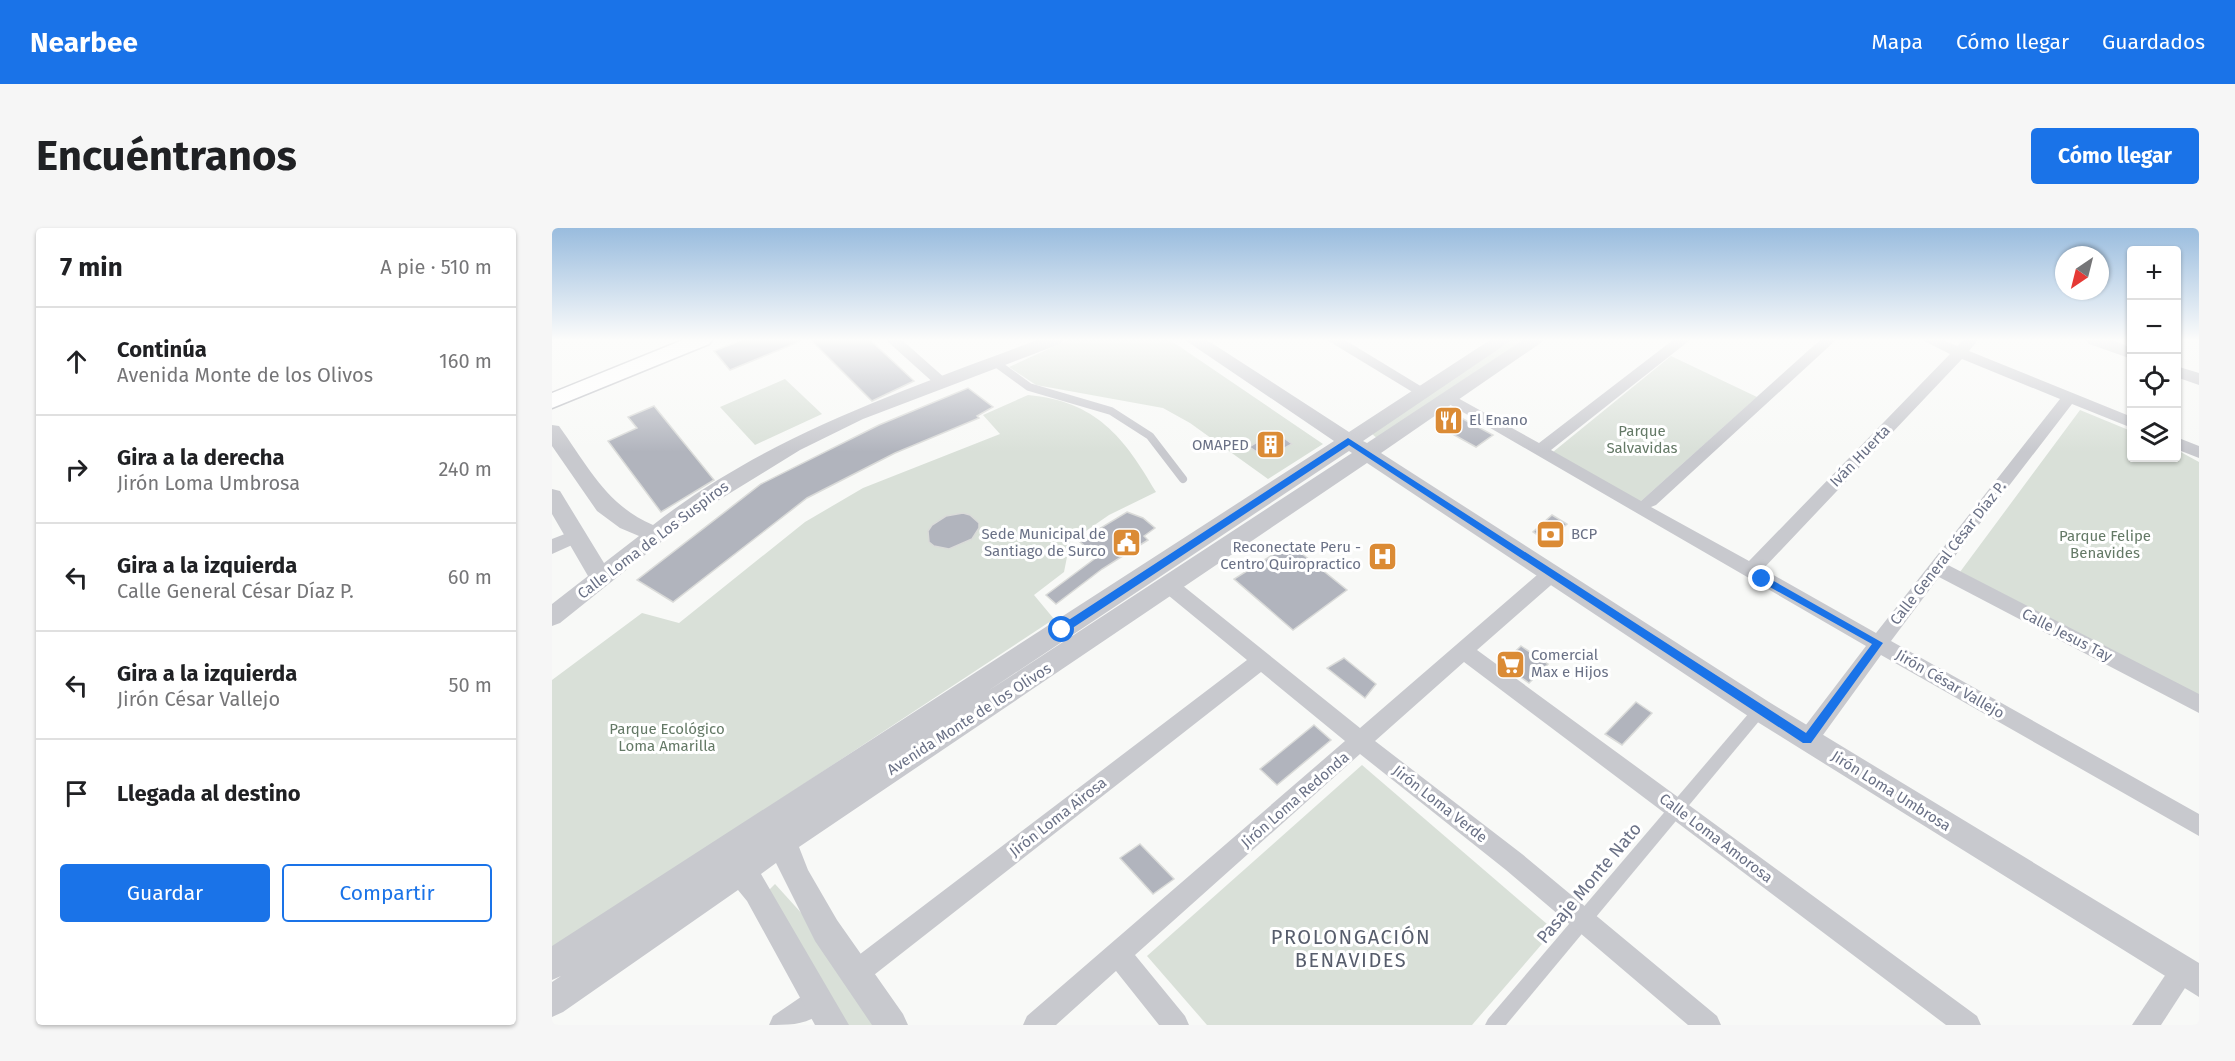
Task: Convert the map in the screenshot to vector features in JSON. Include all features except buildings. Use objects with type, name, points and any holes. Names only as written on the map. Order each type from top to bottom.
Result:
[{"type":"main road","points":[[552,386],[574,377]]},
{"type":"main road","points":[[552,401],[611,377]]},
{"type":"street","points":[[936,377],[941,382]]},
{"type":"street","name":"Calle Loma de Los Suspiros","points":[[552,617],[601,577],[724,485],[823,429],[955,377]]},
{"type":"street","name":"Jirón Loma Umbrosa","points":[[1251,377],[1807,740],[2191,976]]},
{"type":"street","points":[[1400,377],[1424,393]]},
{"type":"street","name":"Avenida Monte de los Olivos","points":[[780,829],[1170,586],[1358,447],[1424,393],[1448,377]]},
{"type":"street","name":"Avenida Monte de los Olivos","points":[[552,1000],[730,864],[780,829],[1358,447],[1450,400],[1483,377]]},
{"type":"street","points":[[1540,451],[1635,377]]},
{"type":"street","points":[[1650,501],[1788,377]]},
{"type":"street","name":"Iván Huerta","points":[[1750,572],[1936,377]]},
{"type":"street","points":[[2020,377],[2127,421]]},
{"type":"street","name":"Calle General César Díaz P.","points":[[1807,740],[1936,567],[2070,397]]},
{"type":"street","name":"Jirón César Vallejo","points":[[1450,400],[2199,826]]},
{"type":"street","points":[[552,431],[605,507],[628,523],[656,535]]},
{"type":"street","points":[[2181,444],[2199,453]]},
{"type":"street","points":[[552,496],[601,577]]},
{"type":"street","points":[[552,547],[575,536]]},
{"type":"street","name":"Calle Jesus Tay","points":[[1936,567],[2199,704]]},
{"type":"street","name":"Jirón Loma Redonda","points":[[1036,1025],[1551,574]]},
{"type":"street","name":"Jirón Loma Verde","points":[[1170,586],[1585,920],[1708,1025]]},
{"type":"street","name":"Calle Loma Amorosa","points":[[1464,651],[1968,1025]]},
{"type":"street","name":"Jirón Loma Airosa","points":[[856,973],[1261,661]]},
{"type":"street","name":"Pasaje Monte Nato","points":[[1494,1025],[1760,710]]},
{"type":"street","points":[[780,829],[791,868],[807,897],[892,1025]]},
{"type":"street","points":[[730,864],[757,891],[833,1025]]},
{"type":"street","name":"Avenida Monte de los Olivos","points":[[552,964],[730,864]]},
{"type":"street","points":[[1118,954],[1176,1025]]},
{"type":"street","points":[[2145,1025],[2191,976]]},
{"type":"street","points":[[782,1025],[817,999]]},
{"type":"lane","points":[[1016,377],[1029,387],[1111,411],[1150,436],[1183,478]]},
{"type":"green space","points":[[1024,377],[1225,377],[1323,444],[1268,479],[1190,423],[1163,408],[1036,385]]},
{"type":"green space","points":[[1456,377],[1471,377],[1379,440],[1371,433]]},
{"type":"green space","name":"Parque Salvavidas","points":[[1645,377],[1715,377],[1757,397],[1640,502],[1553,452]]},
{"type":"green space","points":[[785,379],[822,414],[755,445],[720,407]]},
{"type":"green space","name":"Parque Ecológico Loma Amarilla","points":[[1028,395],[1072,405],[1105,425],[1132,454],[1156,492],[1109,515],[1070,542],[1064,572],[1034,595],[1054,619],[552,950],[552,680],[642,613],[679,623],[805,522],[863,488],[1000,434],[983,415]]},
{"type":"green space","name":"Parque Felipe Benavides","points":[[2080,410],[2127,429],[2127,462],[2181,462],[2181,452],[2199,462],[2199,695],[1960,572]]},
{"type":"green space","points":[[1362,765],[1554,930],[1472,1025],[1207,1025],[1147,956]]},
{"type":"green space","points":[[775,884],[814,927],[888,1025],[847,1025],[766,893]]},
{"type":"place","name":"El Enano","points":[[1448,420]]},
{"type":"place","name":"OMAPED","points":[[1270,445]]},
{"type":"place","name":"BCP","points":[[1550,534]]},
{"type":"place","name":"Sede Municipal de Santiago de Surco","points":[[1127,543]]},
{"type":"place","name":"Reconectate Peru - Centro Quiropractico","points":[[1382,556]]},
{"type":"place","name":"Comercial Max e Hijos","points":[[1510,664]]},
{"type":"district","name":"PROLONGACIÓN BENAVIDES","points":[[1351,948]]},
{"type":"route","points":[[1062,630],[1348,441],[1807,740],[1878,643],[1762,579]]}]
